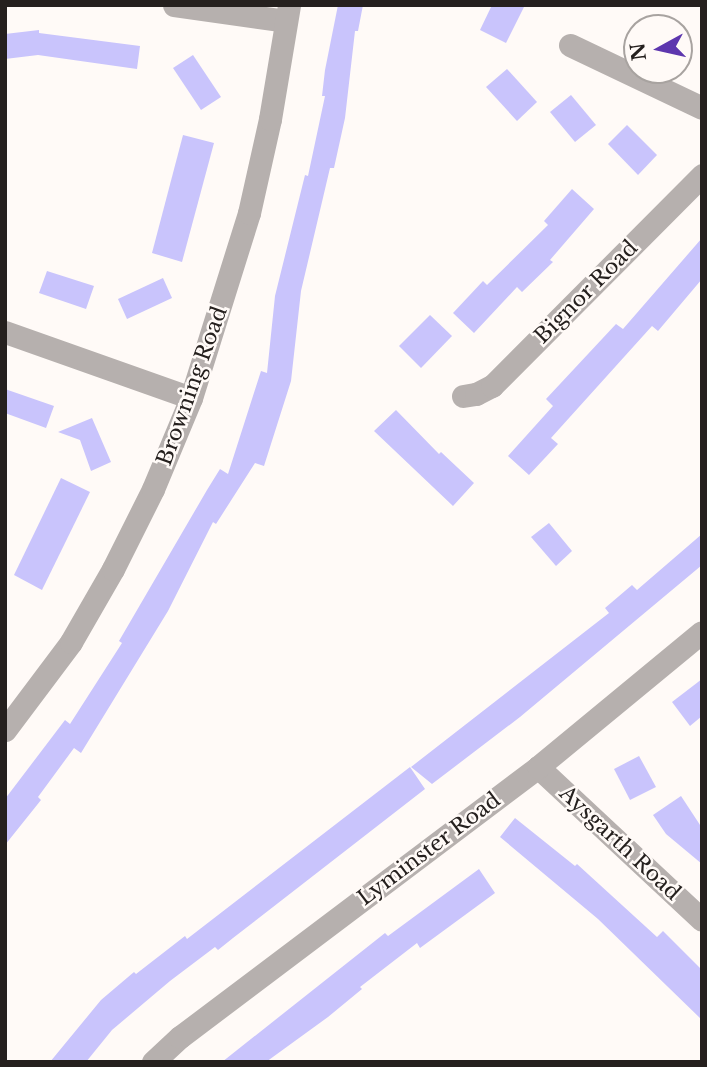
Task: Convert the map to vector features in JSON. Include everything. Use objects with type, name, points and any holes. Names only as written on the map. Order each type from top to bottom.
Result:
[{"type":"street","points":[[174,5],[288,13]]},
{"type":"street","name":"Browning Road","points":[[9,720],[71,642],[113,569],[153,489],[191,398],[249,213],[288,13]]},
{"type":"street","points":[[570,46],[702,108]]},
{"type":"street","name":"Bignor Road","points":[[463,396],[476,394],[492,386],[702,175]]},
{"type":"street","points":[[5,332],[191,398]]},
{"type":"street","name":"Lyminster Road","points":[[153,1062],[180,1037],[538,766],[702,632]]},
{"type":"street","name":"Aysgarth Road","points":[[538,766],[702,920]]},
{"type":"building","points":[[338,5],[363,5],[358,31],[355,31],[345,118],[334,168],[330,168],[301,291],[291,381],[264,466],[255,463],[216,524],[213,522],[168,611],[81,753],[74,748],[38,797],[41,800],[5,845],[5,799],[65,720],[70,724],[122,643],[119,641],[220,469],[228,474],[261,371],[267,373],[275,296],[305,175],[308,176],[325,96],[322,96],[325,70]]},
{"type":"building","points":[[492,5],[525,5],[506,43],[480,30]]},
{"type":"building","points":[[39,30],[39,33],[140,46],[137,69],[38,55],[5,59],[5,34]]},
{"type":"building","points":[[193,55],[221,97],[201,110],[173,68]]},
{"type":"building","points":[[507,69],[537,102],[517,121],[486,87]]},
{"type":"building","points":[[571,95],[596,125],[575,142],[550,112]]},
{"type":"building","points":[[627,125],[657,155],[638,175],[608,144]]},
{"type":"building","points":[[183,135],[214,143],[182,262],[152,253]]},
{"type":"building","points":[[572,189],[594,209],[550,260],[553,262],[522,292],[517,287],[474,333],[453,313],[483,281],[487,285],[548,225],[544,221]]},
{"type":"building","points":[[702,238],[702,279],[658,331],[652,326],[551,438],[558,444],[529,475],[508,456],[553,406],[546,399],[616,324],[623,329]]},
{"type":"building","points":[[47,271],[94,286],[86,309],[39,293]]},
{"type":"building","points":[[163,278],[172,298],[127,319],[118,299]]},
{"type":"building","points":[[430,315],[452,336],[421,368],[399,346]]},
{"type":"building","points":[[5,389],[54,406],[46,428],[5,413]]},
{"type":"building","points":[[396,410],[439,454],[441,452],[474,483],[453,506],[374,431]]},
{"type":"building","points":[[92,418],[111,462],[91,471],[80,440],[58,432]]},
{"type":"building","points":[[61,478],[90,492],[42,590],[14,575]]},
{"type":"building","points":[[549,523],[572,551],[556,566],[531,537]]},
{"type":"building","points":[[702,534],[702,565],[520,717],[432,784],[411,767],[609,613],[605,608],[632,585],[637,590]]},
{"type":"building","points":[[702,679],[702,716],[690,726],[672,702]]},
{"type":"building","points":[[639,756],[656,787],[630,800],[614,769]]},
{"type":"building","points":[[410,767],[425,789],[218,950],[215,947],[170,981],[112,1030],[86,1062],[50,1062],[101,1000],[134,972],[136,974],[185,936],[187,939]]},
{"type":"building","points":[[681,796],[702,828],[702,864],[666,834],[653,815]]},
{"type":"building","points":[[515,818],[575,866],[577,864],[657,937],[663,931],[702,970],[702,1020],[598,919],[500,837]]},
{"type":"building","points":[[479,869],[495,893],[420,948],[417,943],[360,987],[362,989],[328,1017],[266,1062],[222,1062],[385,933],[388,936]]}]
